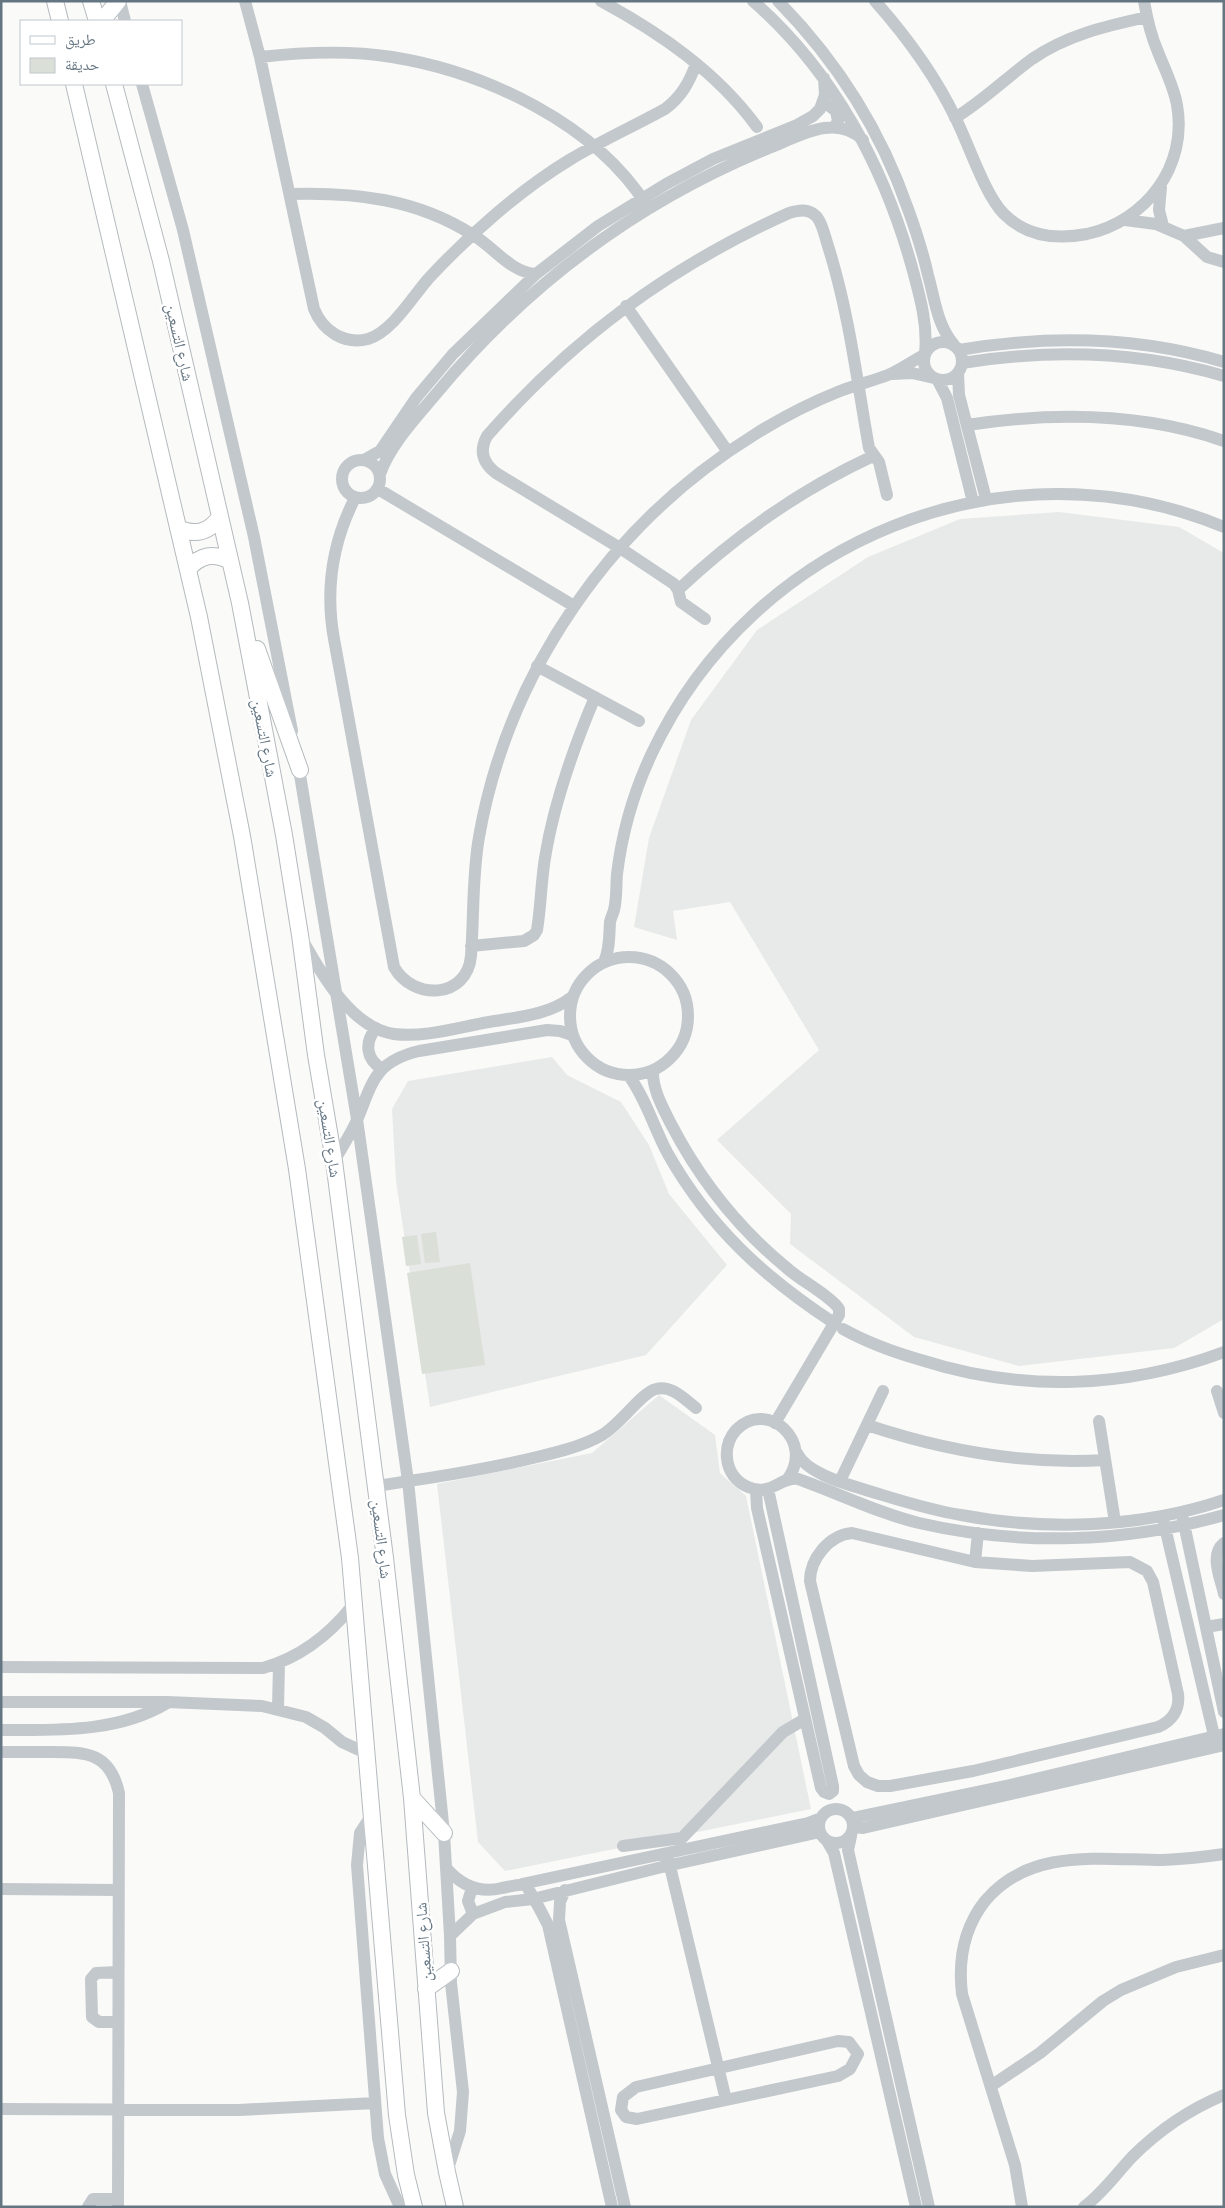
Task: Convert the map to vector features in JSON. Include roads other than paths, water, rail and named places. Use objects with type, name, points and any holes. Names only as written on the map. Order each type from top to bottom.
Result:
[{"type":"main road","points":[[54,1],[60,20]]},
{"type":"main road","points":[[91,1],[97,20]]},
{"type":"main road","points":[[103,20],[119,1]]},
{"type":"main road","name":"شارع التسعين","points":[[74,85],[188,569],[242,836],[292,1142],[350,1558],[397,2115],[406,2175],[414,2207]]},
{"type":"main road","name":"شارع التسعين","points":[[114,85],[161,261],[240,603],[284,835],[300,935],[316,1056],[334,1161],[376,1486],[412,1798],[436,2113],[455,2207]]},
{"type":"main road","points":[[178,528],[187,532],[197,533],[214,525],[220,517]]},
{"type":"main road","points":[[188,569],[202,557],[212,555],[230,561]]},
{"type":"main road","points":[[240,603],[300,770]]},
{"type":"main road","points":[[412,1798],[444,1833]]},
{"type":"main road","points":[[426,1989],[451,1971]]},
{"type":"street","points":[[119,1],[125,20]]},
{"type":"street","points":[[245,1],[260,57],[314,309],[318,318],[331,332],[349,340],[369,339],[386,329],[432,275],[529,187],[572,158],[657,113],[675,101],[684,90],[696,64]]},
{"type":"street","points":[[601,1],[645,26],[696,64],[729,93],[757,127]]},
{"type":"street","points":[[753,1],[789,36],[824,78],[863,140],[885,188],[911,264],[925,323],[925,368],[936,379],[947,398],[973,502]]},
{"type":"street","points":[[778,1],[807,31],[857,101],[876,135],[908,208],[942,327],[956,348],[960,368],[958,390],[986,499]]},
{"type":"street","points":[[875,1],[911,47],[955,118],[993,200],[1002,212],[1026,231],[1056,238],[1107,228],[1125,220],[1139,210],[1162,184],[1173,161],[1179,124],[1173,88],[1152,36],[1144,1]]},
{"type":"street","points":[[955,118],[988,96],[1033,58],[1057,44],[1083,32],[1147,17]]},
{"type":"street","points":[[260,57],[327,52],[384,56],[455,72],[516,96],[557,120],[594,146],[617,168],[645,203]]},
{"type":"street","points":[[824,78],[825,96],[823,104],[813,116],[797,125],[713,159],[645,203],[584,236],[536,274],[473,334],[434,376],[376,455],[350,463],[342,474],[344,489],[355,498],[364,499],[372,495],[378,489],[380,474],[388,456],[420,414],[481,342],[542,285],[645,203],[744,159],[811,132],[835,126],[851,130],[863,140]]},
{"type":"street","points":[[142,85],[183,230],[254,537],[300,770],[357,1119],[408,1482],[444,1833],[451,1971],[463,2105],[460,2131],[447,2172]]},
{"type":"street","points":[[823,104],[836,111],[838,121],[835,126]]},
{"type":"street","points":[[1162,184],[1159,210],[1163,226]]},
{"type":"street","points":[[290,194],[345,194],[399,202],[451,222],[474,235],[513,267],[524,272],[536,274]]},
{"type":"street","points":[[705,619],[681,602],[678,590],[674,584],[620,548],[491,469],[486,464],[482,450],[487,436],[535,384],[583,340],[626,306],[675,273],[730,241],[799,210],[809,211],[817,218],[832,258],[847,322],[869,448],[881,466],[887,495]]},
{"type":"street","points":[[1125,220],[1148,222],[1163,226],[1184,236],[1207,257],[1224,262]]},
{"type":"street","points":[[1184,236],[1224,228]]},
{"type":"street","points":[[513,267],[516,280],[515,293]]},
{"type":"street","points":[[626,306],[728,452]]},
{"type":"street","points":[[355,498],[340,531],[332,566],[330,585],[331,621],[394,966],[403,980],[416,988],[426,990],[443,989],[460,981],[470,965],[474,873],[486,801],[507,732],[537,666],[574,606],[620,548],[682,486],[728,452],[782,419],[858,384],[890,374],[925,354],[928,348],[938,342],[949,342],[956,348],[1022,341],[1085,340],[1156,347],[1224,362]]},
{"type":"street","points":[[890,374],[912,373],[945,380],[960,368],[1024,355],[1085,354],[1147,359],[1224,376]]},
{"type":"street","points":[[967,424],[1009,418],[1093,416],[1160,425],[1224,441]]},
{"type":"street","points":[[678,590],[724,548],[772,512],[821,482],[873,456]]},
{"type":"street","points":[[364,460],[371,462],[380,474]]},
{"type":"street","points":[[378,489],[574,606]]},
{"type":"street","points":[[604,962],[609,946],[617,872],[624,834],[645,770],[671,716],[694,681],[720,648],[768,601],[816,565],[852,544],[891,526],[931,512],[986,499],[1040,493],[1094,495],[1147,503],[1204,518],[1224,527]]},
{"type":"street","points":[[537,666],[639,721]]},
{"type":"street","points":[[471,946],[524,942],[534,935],[537,930],[545,857],[554,816],[570,759],[595,697]]},
{"type":"street","points":[[614,910],[616,945],[620,958]]},
{"type":"street","points":[[300,935],[322,976],[337,995],[376,1028],[396,1034],[437,1031],[546,1011],[560,1006],[572,997],[585,976],[604,962],[620,958],[639,958],[658,964],[677,982],[684,993],[688,1018],[684,1038],[676,1052],[654,1070],[628,1076],[614,1074],[588,1060],[579,1048],[572,1035],[570,1010],[572,997]]},
{"type":"street","points":[[376,1028],[371,1034],[368,1047],[372,1060],[382,1069]]},
{"type":"street","points":[[334,1161],[357,1119],[367,1092],[382,1069],[399,1057],[440,1047],[547,1030],[560,1031],[572,1035]]},
{"type":"street","points":[[437,1031],[440,1047]]},
{"type":"street","points":[[396,1034],[399,1057]]},
{"type":"street","points":[[654,1070],[655,1088],[666,1115],[712,1191],[736,1220],[768,1253],[838,1306],[839,1326],[775,1423]]},
{"type":"street","points":[[628,1076],[640,1093],[672,1161],[698,1201],[716,1224],[746,1256],[778,1284],[839,1326],[878,1347],[950,1370],[1000,1379],[1050,1383],[1100,1382],[1148,1375],[1195,1363],[1224,1352]]},
{"type":"street","points":[[376,1486],[481,1470],[577,1446],[602,1436],[620,1422],[646,1394],[655,1389],[666,1388],[674,1391],[696,1408]]},
{"type":"street","points":[[840,1481],[883,1391]]},
{"type":"street","points":[[1217,1391],[1224,1413]]},
{"type":"street","points":[[1164,1523],[1039,1524],[982,1519],[916,1505],[840,1481],[808,1467],[797,1453],[792,1437],[787,1431],[775,1423],[761,1420],[746,1423],[734,1432],[727,1446],[727,1463],[730,1471],[740,1483],[762,1490],[786,1480],[798,1479],[854,1502],[919,1522],[978,1533],[1030,1537],[1084,1537],[1133,1534],[1164,1523],[1183,1519],[1224,1515]]},
{"type":"street","points":[[1099,1420],[1115,1522]]},
{"type":"street","points":[[866,1425],[932,1444],[989,1456],[1046,1461],[1105,1460]]},
{"type":"street","points":[[786,1480],[794,1467],[797,1453]]},
{"type":"street","points":[[762,1490],[833,1786],[832,1791],[828,1794],[821,1788],[757,1508],[762,1490]]},
{"type":"street","points":[[1183,1519],[1224,1500]]},
{"type":"street","points":[[1183,1519],[1224,1712]]},
{"type":"street","points":[[1164,1523],[1219,1741]]},
{"type":"street","points":[[852,1532],[975,1562],[1032,1566],[1130,1562],[1142,1567],[1153,1582],[1178,1694],[1178,1705],[1173,1716],[1158,1727],[946,1777],[884,1787],[867,1782],[859,1775],[854,1766],[811,1586],[810,1576],[814,1564],[828,1542],[839,1535],[852,1532]]},
{"type":"street","points":[[975,1562],[978,1533]]},
{"type":"street","points":[[1224,1543],[1218,1550],[1216,1559],[1224,1594]]},
{"type":"street","points":[[1,1667],[263,1668],[279,1663],[324,1635],[353,1605]]},
{"type":"street","points":[[1206,1627],[1224,1624]]},
{"type":"street","points":[[278,1709],[279,1663]]},
{"type":"street","points":[[1,1702],[167,1702],[262,1706],[316,1721],[342,1742],[368,1754]]},
{"type":"street","points":[[1,1730],[62,1730],[97,1726],[136,1717],[155,1710],[167,1702]]},
{"type":"street","points":[[623,1846],[682,1838],[783,1732],[805,1719]]},
{"type":"street","points":[[446,1868],[458,1880],[472,1888],[496,1890],[668,1859],[824,1836],[840,1843],[852,1827],[1030,1780],[1219,1741]]},
{"type":"street","points":[[852,1827],[863,1828],[1219,1741]]},
{"type":"street","points":[[1,1752],[83,1752],[97,1757],[108,1766],[116,1779],[119,1793],[118,2203],[94,2199],[88,2207]]},
{"type":"street","points":[[1026,1759],[1030,1780]]},
{"type":"street","points":[[450,1936],[473,1914],[505,1902],[533,1899],[668,1859],[808,1823],[821,1818],[827,1811],[836,1808],[845,1811],[852,1827],[848,1850],[887,2019],[886,2048],[916,2207]]},
{"type":"street","points":[[373,1813],[360,1833],[356,1852],[381,2162],[389,2186],[400,2207]]},
{"type":"street","points":[[821,1818],[824,1836],[834,1853],[874,2022],[886,2048],[929,2207]]},
{"type":"street","points":[[1022,2207],[1015,2165],[962,1994],[960,1972],[962,1950],[968,1930],[978,1910],[992,1893],[1009,1879],[1028,1868],[1050,1862],[1094,1858],[1179,1859],[1224,1854]]},
{"type":"street","points":[[668,1859],[726,2100]]},
{"type":"street","points":[[522,1884],[530,1889],[533,1899],[548,1925],[612,2207]]},
{"type":"street","points":[[472,1888],[468,1901],[473,1914]]},
{"type":"street","points":[[1,1889],[118,1890]]},
{"type":"street","points":[[565,1890],[560,1902],[559,1920],[625,2207]]},
{"type":"street","points":[[990,2086],[1040,2053],[1103,2001],[1121,1990],[1168,1970],[1224,1955]]},
{"type":"street","points":[[118,1972],[96,1973],[91,1979],[92,2017],[99,2022],[118,2022]]},
{"type":"street","points":[[874,2022],[887,2019]]},
{"type":"street","points":[[838,2041],[849,2042],[858,2054],[855,2064],[838,2076],[637,2119],[626,2117],[620,2106],[623,2097],[636,2087],[838,2041]]},
{"type":"street","points":[[858,2054],[886,2048]]},
{"type":"street","points":[[1084,2207],[1107,2187],[1134,2156],[1165,2129],[1200,2106],[1224,2095]]},
{"type":"street","points":[[1,2110],[239,2110],[375,2103]]},
{"type":"street","points":[[591,2117],[620,2106]]}]
